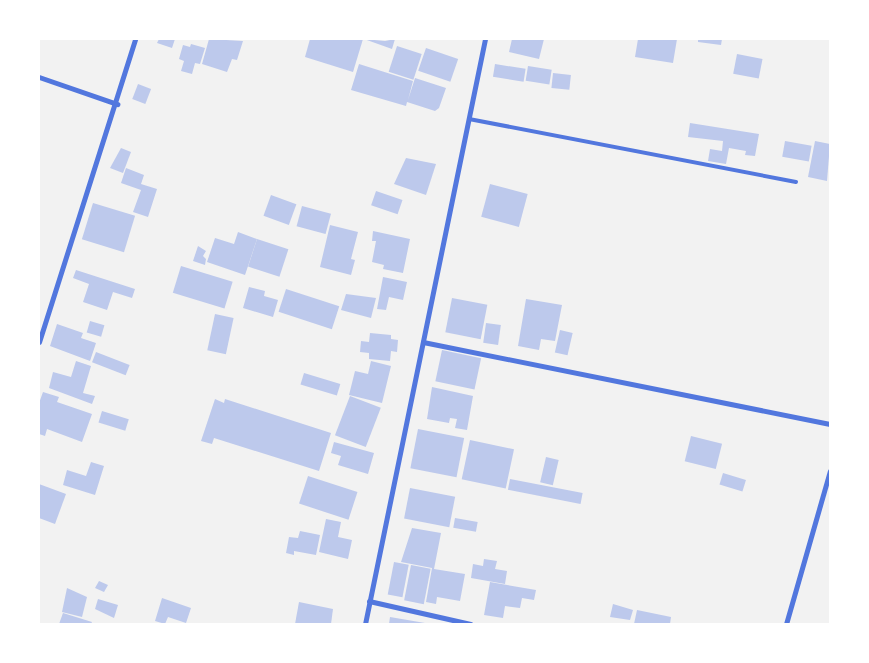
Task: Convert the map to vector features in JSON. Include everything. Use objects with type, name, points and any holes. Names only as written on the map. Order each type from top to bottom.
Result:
[{"type":"street","points":[[39,342],[116,104],[135,39]]},
{"type":"street","points":[[365,624],[485,39]]},
{"type":"street","points":[[39,77],[116,104]]},
{"type":"street","points":[[423,342],[830,424]]},
{"type":"street","points":[[786,624],[830,472]]},
{"type":"street","points":[[369,602],[470,624]]},
{"type":"lane","points":[[469,118],[796,182]]},
{"type":"building","points":[[159,39],[175,39],[172,48],[157,43]]},
{"type":"building","points":[[209,39],[243,41],[237,60],[232,59],[227,72],[202,64]]},
{"type":"building","points":[[310,39],[363,39],[353,72],[305,57]]},
{"type":"building","points":[[364,39],[385,41],[395,39],[392,49]]},
{"type":"building","points":[[512,39],[544,39],[539,59],[509,52]]},
{"type":"building","points":[[638,39],[677,39],[673,63],[635,57]]},
{"type":"building","points":[[698,39],[722,39],[721,45],[698,42]]},
{"type":"building","points":[[191,44],[205,48],[200,64],[195,63],[192,74],[181,71],[184,61],[179,59],[183,45],[190,47]]},
{"type":"building","points":[[397,46],[422,54],[413,80],[389,72]]},
{"type":"building","points":[[426,48],[458,59],[450,82],[418,71]]},
{"type":"building","points":[[737,54],[763,59],[759,79],[733,74]]},
{"type":"building","points":[[359,64],[413,81],[408,100],[415,78],[446,88],[439,108],[435,111],[407,102],[406,106],[351,90]]},
{"type":"building","points":[[495,64],[526,69],[524,82],[493,77]]},
{"type":"building","points":[[528,66],[552,70],[549,85],[526,81]]},
{"type":"building","points":[[553,73],[571,75],[569,90],[551,88]]},
{"type":"building","points":[[138,84],[151,89],[145,104],[132,99]]},
{"type":"building","points":[[690,123],[759,134],[755,156],[745,155],[746,151],[729,148],[726,164],[708,161],[710,149],[722,151],[723,141],[688,137]]},
{"type":"building","points":[[785,141],[812,146],[809,161],[782,157]]},
{"type":"building","points":[[815,141],[830,144],[827,181],[808,177]]},
{"type":"building","points":[[121,148],[131,152],[123,173],[110,168]]},
{"type":"building","points":[[406,158],[436,164],[426,195],[394,184]]},
{"type":"building","points":[[126,168],[144,175],[141,184],[157,189],[148,217],[133,212],[141,190],[121,183]]},
{"type":"building","points":[[490,184],[528,194],[519,227],[481,217]]},
{"type":"building","points":[[376,191],[402,200],[398,214],[371,205]]},
{"type":"building","points":[[271,195],[296,204],[289,225],[263,216]]},
{"type":"building","points":[[93,203],[135,216],[124,252],[82,239]]},
{"type":"building","points":[[302,206],[331,214],[326,234],[297,226]]},
{"type":"building","points":[[330,225],[358,232],[351,259],[355,260],[351,275],[320,267]]},
{"type":"building","points":[[373,231],[410,239],[403,273],[383,269],[384,265],[372,262],[376,241],[372,241]]},
{"type":"building","points":[[238,232],[257,239],[245,275],[207,262],[215,238],[234,244]]},
{"type":"building","points":[[257,239],[288,249],[279,277],[248,267]]},
{"type":"building","points":[[198,246],[206,251],[203,256],[206,259],[205,265],[193,261]]},
{"type":"building","points":[[181,266],[233,282],[224,309],[173,293]]},
{"type":"building","points":[[76,270],[135,289],[132,298],[113,292],[107,310],[83,302],[89,284],[73,278]]},
{"type":"building","points":[[383,277],[407,282],[403,300],[389,297],[386,310],[377,309]]},
{"type":"building","points":[[249,287],[265,291],[264,296],[278,300],[273,317],[243,308]]},
{"type":"building","points":[[286,289],[339,306],[332,329],[279,312]]},
{"type":"building","points":[[346,294],[376,298],[371,318],[341,310]]},
{"type":"building","points":[[452,298],[487,305],[481,339],[445,332]]},
{"type":"building","points":[[526,299],[562,305],[555,341],[541,339],[539,350],[518,346]]},
{"type":"building","points":[[215,314],[234,318],[226,354],[207,350]]},
{"type":"building","points":[[90,321],[104,325],[101,337],[87,333]]},
{"type":"building","points":[[486,323],[501,325],[498,345],[483,343]]},
{"type":"building","points":[[57,324],[83,333],[81,338],[96,343],[90,361],[50,346]]},
{"type":"building","points":[[560,330],[573,333],[567,355],[555,352]]},
{"type":"building","points":[[370,333],[391,335],[391,339],[398,340],[397,352],[391,351],[390,361],[369,359],[369,353],[360,352],[361,341],[369,342]]},
{"type":"building","points":[[442,350],[481,358],[474,390],[435,381]]},
{"type":"building","points":[[96,352],[130,365],[126,375],[92,362]]},
{"type":"building","points":[[76,361],[91,366],[83,393],[95,396],[92,404],[49,388],[53,372],[71,377]]},
{"type":"building","points":[[371,361],[391,366],[382,403],[349,395],[355,371],[368,374]]},
{"type":"building","points":[[304,373],[340,384],[337,396],[300,384]]},
{"type":"building","points":[[432,387],[473,396],[467,430],[455,428],[457,419],[450,418],[449,423],[427,419]]},
{"type":"building","points":[[43,392],[59,397],[57,402],[92,414],[82,442],[47,429],[45,436],[39,434],[39,403]]},
{"type":"building","points":[[350,396],[381,408],[366,447],[335,435]]},
{"type":"building","points":[[215,399],[224,403],[225,399],[331,433],[319,471],[214,438],[212,444],[201,441]]},
{"type":"building","points":[[102,411],[129,419],[125,431],[98,422]]},
{"type":"building","points":[[418,429],[464,438],[457,477],[410,468]]},
{"type":"building","points":[[691,436],[722,444],[716,469],[685,461]]},
{"type":"building","points":[[470,440],[514,449],[506,488],[462,479]]},
{"type":"building","points":[[334,442],[374,453],[368,474],[338,465],[341,456],[331,453]]},
{"type":"building","points":[[546,457],[559,460],[553,485],[540,482]]},
{"type":"building","points":[[91,462],[104,466],[95,495],[63,485],[67,470],[86,476]]},
{"type":"building","points":[[723,473],[746,480],[742,491],[719,484]]},
{"type":"building","points":[[308,476],[357,492],[348,520],[299,504]]},
{"type":"building","points":[[510,479],[583,493],[581,504],[508,490]]},
{"type":"building","points":[[39,484],[66,494],[55,524],[39,518]]},
{"type":"building","points":[[410,488],[455,497],[449,527],[404,518]]},
{"type":"building","points":[[455,518],[478,522],[476,532],[453,528]]},
{"type":"building","points":[[326,519],[341,522],[338,537],[352,540],[348,559],[319,552]]},
{"type":"building","points":[[412,528],[441,533],[434,569],[465,574],[460,601],[437,597],[436,604],[426,602],[432,568],[401,562]]},
{"type":"building","points":[[300,531],[320,535],[316,555],[294,551],[294,555],[286,553],[289,537],[298,538]]},
{"type":"building","points":[[484,559],[497,561],[495,569],[507,571],[505,584],[471,578],[473,564],[483,566]]},
{"type":"building","points":[[394,562],[409,565],[402,597],[388,594]]},
{"type":"building","points":[[411,565],[431,569],[424,604],[404,600]]},
{"type":"building","points":[[99,581],[108,585],[104,592],[95,588]]},
{"type":"building","points":[[490,582],[536,590],[534,600],[522,598],[520,608],[505,606],[503,618],[484,615]]},
{"type":"building","points":[[67,588],[87,597],[82,617],[62,612]]},
{"type":"building","points":[[162,598],[191,608],[186,623],[168,617],[165,624],[155,621]]},
{"type":"building","points":[[98,599],[118,605],[114,618],[95,609]]},
{"type":"building","points":[[299,602],[333,609],[331,624],[295,624]]},
{"type":"building","points":[[613,604],[633,610],[630,620],[610,617]]},
{"type":"building","points":[[637,610],[671,617],[670,624],[634,624]]},
{"type":"building","points":[[63,613],[92,622],[91,624],[59,624]]},
{"type":"building","points":[[390,617],[425,623],[425,624],[389,624]]}]
